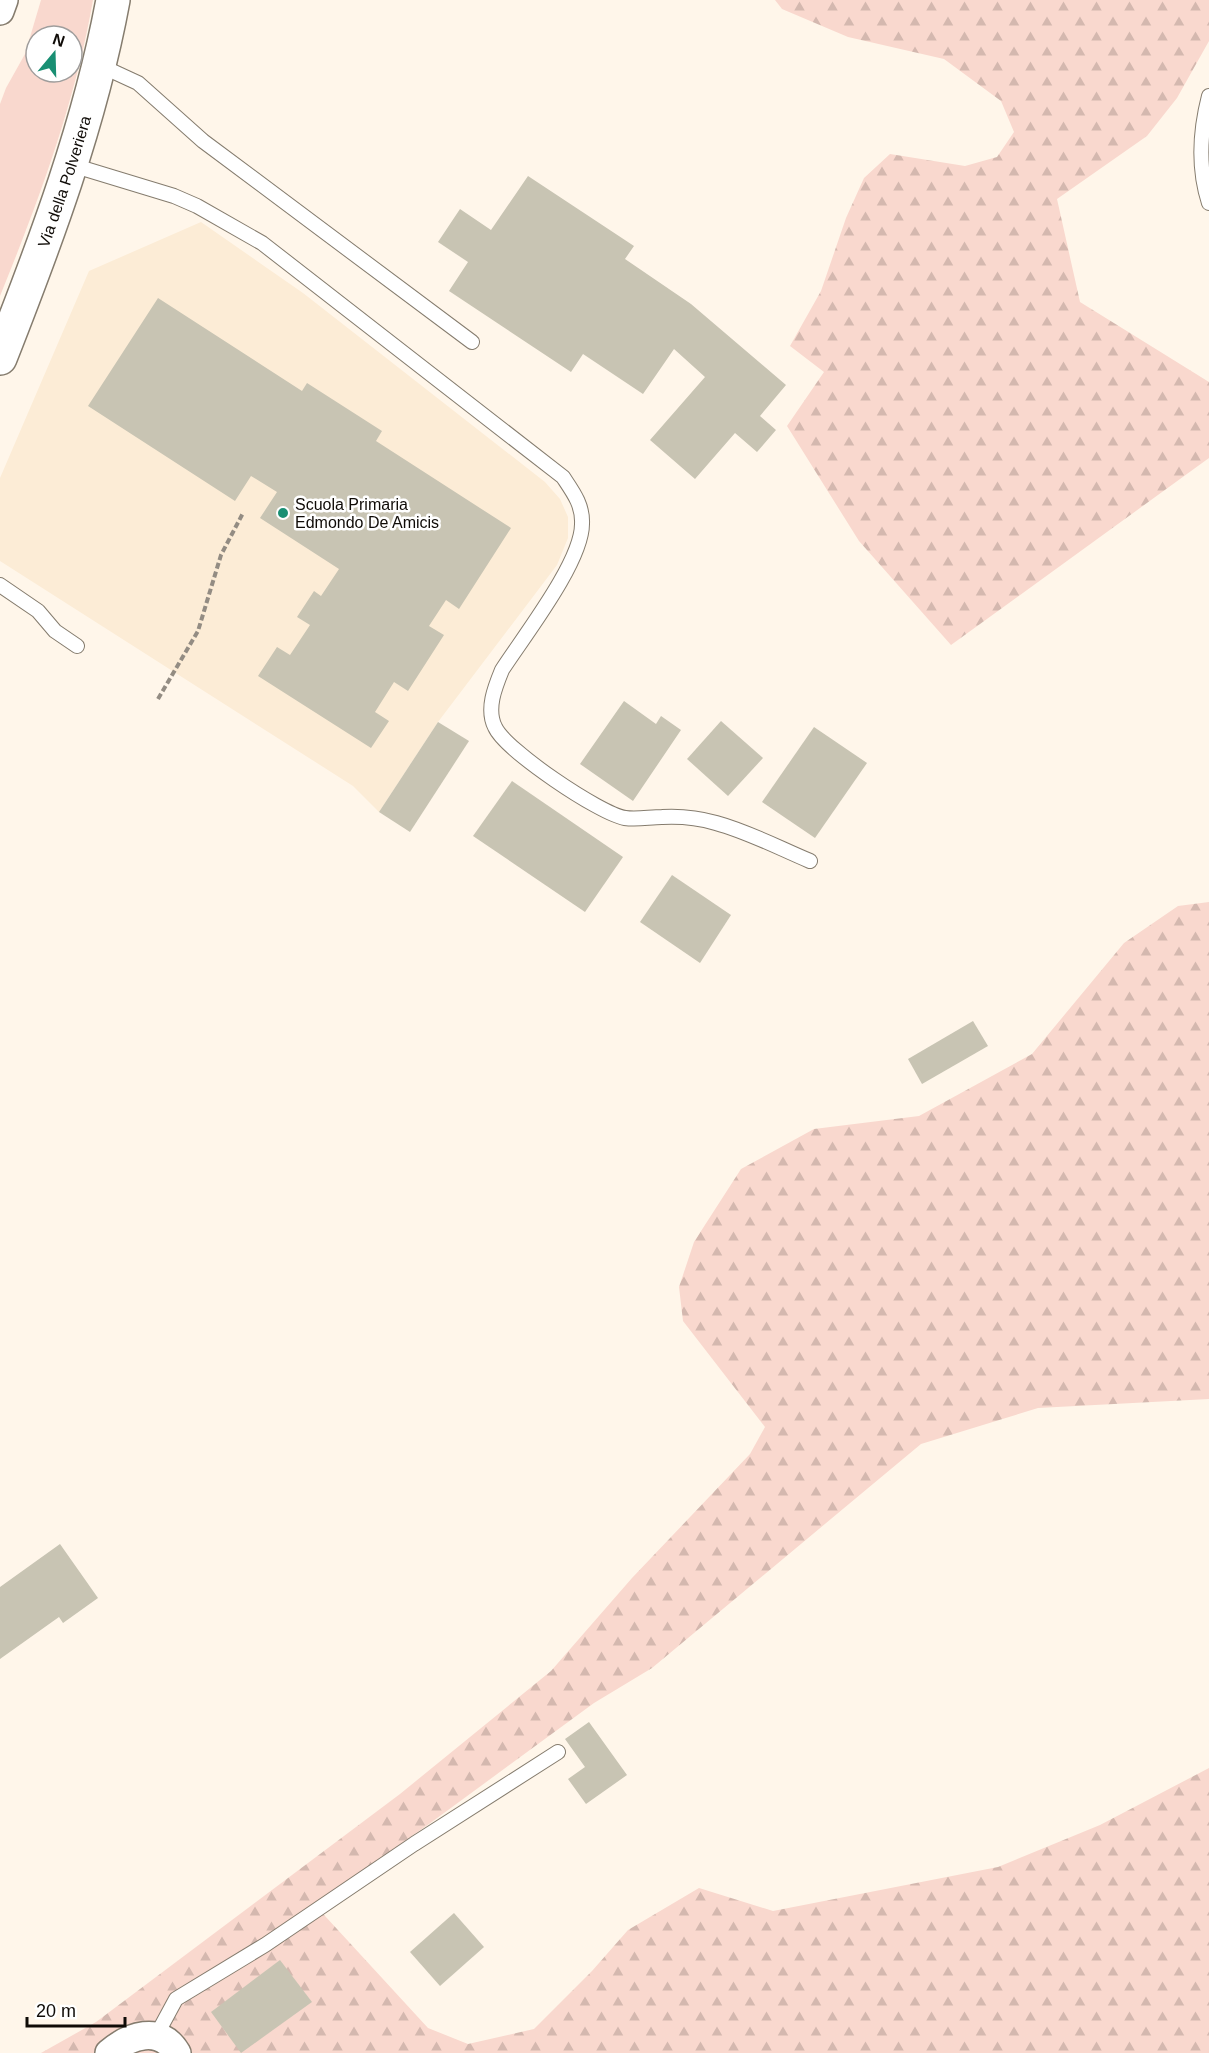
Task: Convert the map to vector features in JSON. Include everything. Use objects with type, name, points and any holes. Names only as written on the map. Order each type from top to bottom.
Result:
[{"type":"main road","name":"Via della Polveriera","points":[[0,358],[45,245],[72,165],[99,65],[113,0]]},
{"type":"street","points":[[0,11],[4,0]]},
{"type":"street","points":[[109,2053],[138,2036],[156,2036],[168,2042],[177,2053]]},
{"type":"lane","points":[[99,65],[138,83],[203,141],[472,342]]},
{"type":"lane","points":[[1209,96],[1202,151],[1204,187],[1209,203]]},
{"type":"lane","points":[[72,165],[174,196],[197,206],[262,243],[563,477],[575,494],[581,508],[582,522],[578,547],[560,580],[502,670],[494,689],[491,710],[494,727],[515,750],[591,804],[610,814],[626,818],[688,817],[716,823],[810,861]]},
{"type":"lane","points":[[0,585],[38,611],[55,631],[77,646]]},
{"type":"lane","points":[[156,2036],[169,2007],[176,1999],[265,1946],[414,1844],[558,1752]]},
{"type":"path","points":[[158,699],[198,631],[221,555],[243,513]]},
{"type":"shaded area","name":"Scuola Primaria Edmondo De Amicis","points":[[201,222],[303,293],[545,482],[560,499],[568,517],[568,538],[557,565],[438,722],[379,812],[353,786],[0,561],[0,478],[89,271]]},
{"type":"green space","points":[[41,0],[93,0],[84,42],[84,24],[34,24]]},
{"type":"green space","points":[[775,0],[1209,0],[1209,41],[1177,98],[1147,136],[1057,199],[1080,302],[1209,382],[1209,458],[951,645],[859,541],[787,426],[824,372],[790,346],[821,291],[846,218],[864,178],[890,154],[965,166],[997,157],[1014,132],[1001,101],[944,59],[848,37],[782,9]]},
{"type":"green space","points":[[24,56],[24,84],[74,84],[54,151],[0,296],[0,104]]},
{"type":"green space","points":[[1209,902],[1209,1399],[1038,1408],[921,1444],[652,1668],[594,1703],[429,1824],[314,1904],[428,2028],[468,2044],[534,2029],[592,1971],[628,1930],[699,1888],[773,1911],[998,1867],[1100,1825],[1209,1768],[1209,2053],[41,2053],[96,2022],[400,1794],[551,1671],[632,1578],[750,1454],[765,1427],[683,1321],[679,1287],[694,1242],[741,1169],[814,1129],[919,1116],[1032,1054],[1124,943],[1178,906]]},
{"type":"building","points":[[528,176],[634,246],[625,259],[691,304],[786,385],[760,416],[776,430],[757,452],[735,433],[695,479],[650,440],[705,377],[674,349],[643,394],[583,354],[571,372],[449,291],[468,262],[438,242],[460,209],[491,230]]},
{"type":"building","points":[[158,298],[302,391],[307,383],[382,431],[376,441],[511,528],[459,609],[446,600],[429,626],[444,635],[408,691],[394,682],[375,712],[389,721],[371,748],[258,676],[277,647],[290,655],[310,625],[297,617],[314,591],[321,596],[339,569],[260,518],[277,492],[251,476],[235,501],[88,406]]},
{"type":"building","points":[[624,701],[656,724],[661,716],[681,730],[633,801],[580,764]]},
{"type":"building","points":[[721,721],[763,758],[728,796],[687,759]]},
{"type":"building","points":[[438,722],[469,741],[410,832],[379,812]]},
{"type":"building","points":[[814,727],[867,763],[815,838],[762,802]]},
{"type":"building","points":[[512,781],[623,857],[585,912],[473,836]]},
{"type":"building","points":[[672,875],[731,915],[700,963],[640,922]]},
{"type":"building","points":[[973,1021],[988,1046],[922,1084],[908,1059]]},
{"type":"building","points":[[60,1544],[98,1598],[63,1623],[59,1617],[0,1659],[0,1587]]},
{"type":"building","points":[[589,1722],[627,1775],[586,1804],[568,1779],[585,1767],[565,1739]]},
{"type":"building","points":[[454,1913],[484,1947],[440,1986],[410,1952]]},
{"type":"building","points":[[280,1960],[312,2002],[241,2053],[211,2012]]},
{"type":"place","name":"Scuola Primaria Edmondo De Amicis","points":[[283,513]]}]
